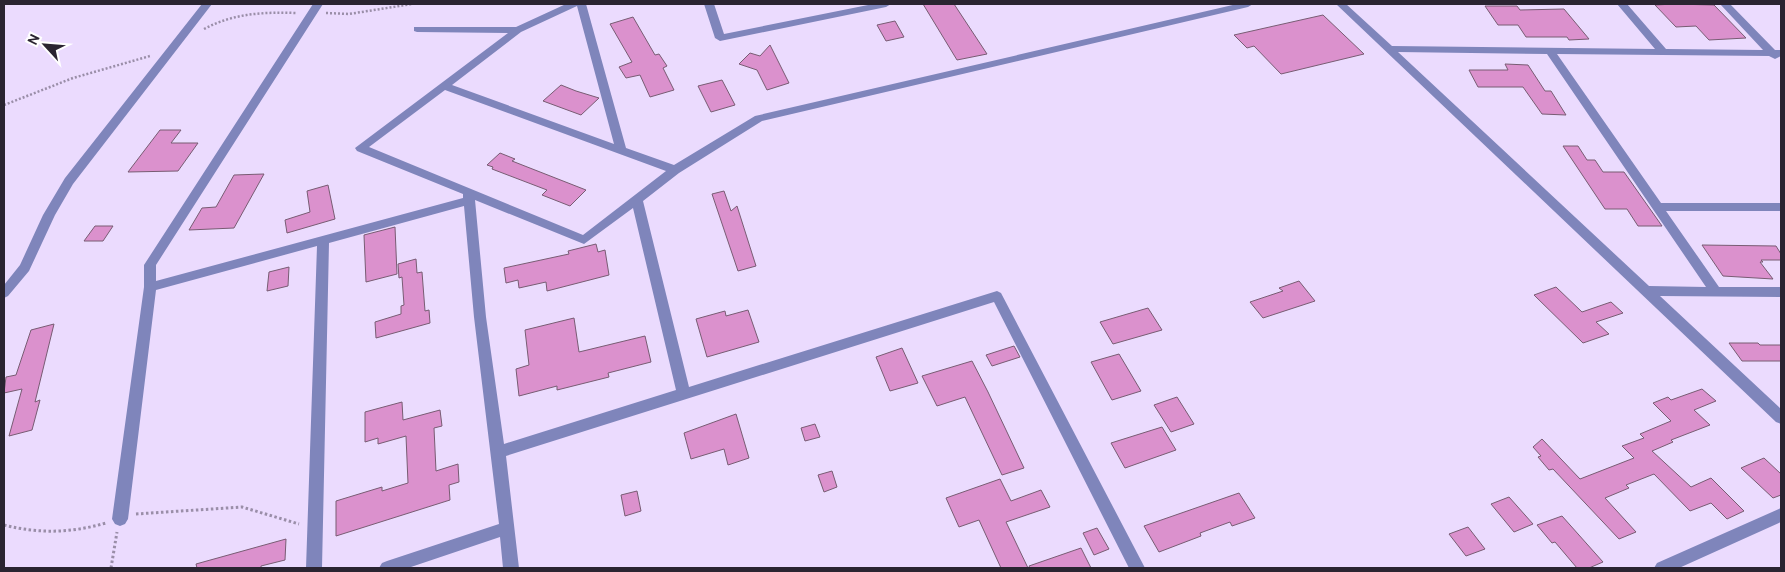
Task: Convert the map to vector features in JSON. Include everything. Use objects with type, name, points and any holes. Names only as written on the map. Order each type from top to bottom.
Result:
[{"type":"street","points":[[4,293],[25,268],[49,215],[69,181],[207,4]]},
{"type":"street","points":[[574,4],[518,30],[361,148],[468,196],[584,240],[675,170],[759,118],[1248,4]]},
{"type":"street","points":[[581,4],[621,150]]},
{"type":"street","points":[[709,4],[720,38],[843,8],[886,4]]},
{"type":"street","points":[[1341,4],[1646,291],[1780,414]]},
{"type":"street","points":[[1622,4],[1663,52]]},
{"type":"street","points":[[1725,4],[1777,53],[1781,62]]},
{"type":"street","points":[[120,519],[150,287],[150,265],[315,8]]},
{"type":"street","points":[[417,29],[518,30]]},
{"type":"street","points":[[1389,49],[1777,53]]},
{"type":"street","points":[[1550,50],[1716,292]]},
{"type":"street","points":[[445,86],[675,170]]},
{"type":"street","points":[[150,287],[323,240],[468,196]]},
{"type":"street","points":[[468,196],[480,317],[511,568]]},
{"type":"street","points":[[637,200],[684,394]]},
{"type":"street","points":[[1659,207],[1781,207]]},
{"type":"street","points":[[314,568],[323,240]]},
{"type":"street","points":[[1646,291],[1781,292]]},
{"type":"street","points":[[498,452],[997,296],[1137,568]]},
{"type":"street","points":[[1662,568],[1781,515]]},
{"type":"street","points":[[387,568],[507,528]]},
{"type":"path","points":[[196,34],[213,23],[254,12],[315,8],[349,14],[412,4]]},
{"type":"path","points":[[4,105],[73,78],[171,49]]},
{"type":"path","points":[[4,525],[30,533],[76,532],[138,514],[242,507],[316,528]]},
{"type":"path","points":[[110,568],[120,519]]},
{"type":"building","points":[[923,4],[954,4],[987,54],[957,60]]},
{"type":"building","points":[[1655,5],[1714,5],[1746,38],[1709,40],[1696,26],[1676,27]]},
{"type":"building","points":[[1485,6],[1517,6],[1520,10],[1564,9],[1589,39],[1569,40],[1567,37],[1526,37],[1518,25],[1498,25]]},
{"type":"building","points":[[1323,15],[1364,54],[1281,74],[1254,46],[1247,48],[1234,35]]},
{"type":"building","points":[[633,17],[655,55],[659,54],[667,66],[663,68],[674,90],[650,97],[640,75],[626,78],[619,67],[632,62],[610,24]]},
{"type":"building","points":[[895,21],[904,37],[886,41],[877,25]]},
{"type":"building","points":[[770,45],[789,83],[767,90],[757,70],[739,64],[750,53],[760,56]]},
{"type":"building","points":[[1505,64],[1528,65],[1545,91],[1551,91],[1566,115],[1542,114],[1523,87],[1478,87],[1469,70],[1508,70]]},
{"type":"building","points":[[722,80],[735,105],[711,112],[698,86]]},
{"type":"building","points":[[561,85],[599,98],[581,115],[543,101]]},
{"type":"building","points":[[160,130],[181,130],[171,143],[198,143],[178,171],[128,172]]},
{"type":"building","points":[[1563,146],[1578,146],[1587,160],[1595,160],[1603,172],[1624,172],[1662,226],[1638,226],[1627,209],[1605,209]]},
{"type":"building","points":[[500,153],[515,159],[512,161],[586,190],[570,206],[542,195],[547,190],[492,169],[493,167],[487,165]]},
{"type":"building","points":[[264,174],[234,228],[189,230],[202,208],[216,207],[234,175]]},
{"type":"building","points":[[328,185],[335,219],[287,233],[285,220],[310,212],[307,191]]},
{"type":"building","points":[[724,191],[731,211],[737,206],[756,266],[738,271],[712,194]]},
{"type":"building","points":[[95,226],[113,226],[103,241],[84,241]]},
{"type":"building","points":[[395,227],[397,274],[366,282],[364,235]]},
{"type":"building","points":[[596,244],[598,252],[605,250],[609,275],[547,291],[546,282],[519,288],[518,280],[506,283],[504,268],[569,254],[568,251]]},
{"type":"building","points":[[1702,245],[1776,246],[1781,254],[1781,260],[1761,260],[1763,262],[1760,262],[1773,279],[1723,276]]},
{"type":"building","points":[[416,259],[417,273],[422,272],[425,311],[429,310],[430,323],[376,338],[375,322],[401,314],[401,306],[404,305],[402,277],[399,278],[398,264]]},
{"type":"building","points":[[289,267],[288,286],[267,291],[269,272]]},
{"type":"building","points":[[1299,281],[1315,301],[1263,318],[1250,302],[1283,291],[1279,288]]},
{"type":"building","points":[[1556,287],[1582,312],[1611,302],[1623,313],[1596,322],[1609,334],[1583,343],[1534,295]]},
{"type":"building","points":[[1148,308],[1162,330],[1113,344],[1100,322]]},
{"type":"building","points":[[748,310],[759,342],[707,357],[696,319],[725,311],[726,316]]},
{"type":"building","points":[[574,318],[579,352],[645,336],[651,362],[608,373],[609,377],[557,390],[557,386],[519,396],[516,369],[529,365],[525,330]]},
{"type":"building","points":[[54,324],[35,402],[40,400],[32,430],[9,436],[22,389],[4,393],[6,377],[16,375],[31,330]]},
{"type":"building","points":[[1729,343],[1781,345],[1781,361],[1742,361]]},
{"type":"building","points":[[1014,346],[1020,357],[992,366],[986,355]]},
{"type":"building","points":[[902,348],[918,383],[890,391],[876,357]]},
{"type":"building","points":[[1119,354],[1141,391],[1112,400],[1091,362]]},
{"type":"building","points":[[972,361],[1024,468],[1002,475],[965,397],[937,406],[922,376]]},
{"type":"building","points":[[1702,389],[1716,401],[1694,410],[1710,425],[1671,440],[1673,442],[1652,451],[1691,487],[1711,478],[1744,511],[1727,519],[1711,503],[1690,511],[1654,474],[1626,485],[1629,488],[1605,498],[1636,532],[1619,539],[1553,469],[1549,470],[1538,457],[1541,456],[1533,447],[1542,439],[1580,479],[1634,458],[1622,446],[1644,438],[1640,434],[1671,421],[1653,403],[1668,397],[1671,400]]},
{"type":"building","points":[[1177,397],[1194,424],[1171,432],[1154,405]]},
{"type":"building","points":[[402,402],[403,420],[440,410],[442,426],[434,428],[436,471],[458,464],[459,482],[449,485],[450,500],[336,536],[336,501],[382,487],[382,491],[408,483],[406,436],[378,444],[378,438],[365,442],[365,412]]},
{"type":"building","points":[[736,414],[749,458],[728,465],[724,449],[691,459],[684,433]]},
{"type":"building","points":[[815,424],[820,437],[805,441],[801,428]]},
{"type":"building","points":[[1162,427],[1176,450],[1125,468],[1111,443]]},
{"type":"building","points":[[1764,458],[1781,474],[1781,495],[1773,498],[1741,468]]},
{"type":"building","points":[[832,471],[837,487],[824,492],[818,475]]},
{"type":"building","points":[[1000,479],[1011,501],[1041,490],[1050,507],[1006,522],[1028,568],[1001,568],[979,520],[959,527],[946,498]]},
{"type":"building","points":[[637,491],[641,511],[625,516],[621,495]]},
{"type":"building","points":[[1239,493],[1255,518],[1232,526],[1230,522],[1200,533],[1201,536],[1159,552],[1144,526]]},
{"type":"building","points":[[1509,497],[1533,524],[1514,532],[1491,504]]},
{"type":"building","points":[[1562,516],[1603,562],[1589,568],[1577,568],[1555,542],[1552,543],[1537,525]]},
{"type":"building","points":[[1468,527],[1485,549],[1466,556],[1449,534]]},
{"type":"building","points":[[1097,528],[1109,549],[1094,555],[1083,533]]},
{"type":"building","points":[[286,539],[285,560],[261,566],[261,568],[197,568],[196,564]]},
{"type":"building","points":[[1081,548],[1091,568],[1030,568],[1029,566]]}]
